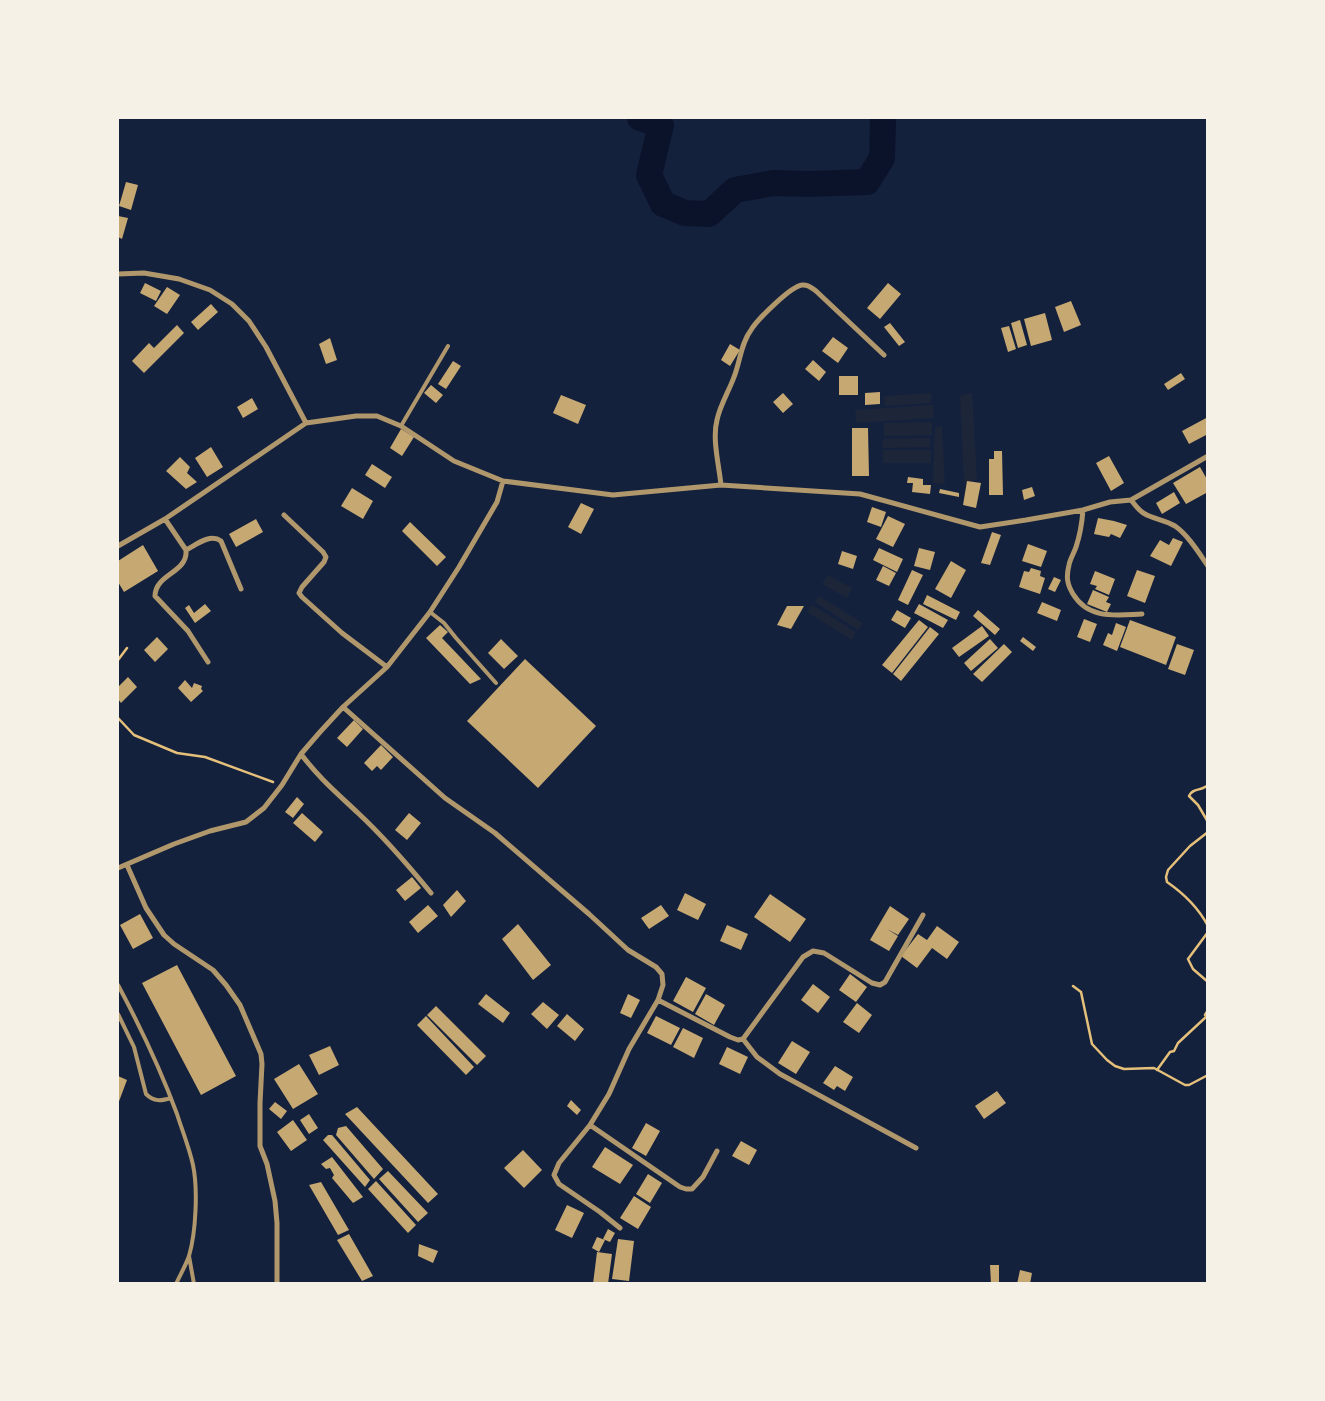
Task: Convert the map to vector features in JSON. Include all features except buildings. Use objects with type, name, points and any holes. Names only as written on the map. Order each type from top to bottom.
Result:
[{"type":"street","points":[[118,274],[144,273],[178,279],[210,290],[232,304],[250,321],[266,347],[306,423]]},
{"type":"street","points":[[721,485],[715,438],[717,420],[745,341],[750,330],[790,291],[801,285],[808,285],[884,355]]},
{"type":"street","points":[[118,546],[166,518],[306,423],[356,416],[378,416],[401,426],[454,461],[503,480],[614,495],[721,485],[860,494],[980,527],[1083,510],[1110,502],[1131,500],[1208,456]]},
{"type":"street","points":[[119,868],[174,844],[246,822],[264,808],[282,785],[301,754],[343,707],[387,667],[430,612],[460,567],[497,502],[503,480]]},
{"type":"street","points":[[1131,500],[1146,515],[1159,518],[1176,527],[1208,566]]},
{"type":"street","points":[[1083,510],[1082,526],[1069,563],[1067,581],[1072,592],[1079,604],[1093,612],[1116,615],[1142,614]]},
{"type":"street","points":[[284,515],[326,557],[324,562],[302,587],[300,593],[302,597],[342,632],[387,667]]},
{"type":"street","points":[[166,518],[186,550],[186,556],[183,563],[158,584],[155,596],[188,631],[208,662]]},
{"type":"street","points":[[186,550],[210,537],[217,538],[221,541],[241,589]]},
{"type":"street","points":[[343,707],[445,798],[495,833],[628,950],[656,967],[662,974],[663,985],[658,1000],[629,1049],[609,1094],[590,1125],[559,1163],[554,1175],[559,1184],[620,1228]]},
{"type":"street","points":[[301,754],[311,768],[399,853],[431,893]]},
{"type":"street","points":[[127,865],[146,908],[164,934],[174,944],[213,970],[231,992],[240,1005],[261,1054],[260,1146],[266,1164],[277,1222],[277,1284]]},
{"type":"street","points":[[658,1000],[730,1037],[738,1040],[743,1039],[803,957],[813,951],[824,953],[872,983],[880,985],[885,982],[923,915]]},
{"type":"street","points":[[743,1039],[757,1057],[780,1074],[916,1148]]},
{"type":"street","points":[[590,1125],[680,1188],[692,1188],[702,1177],[717,1151]]},
{"type":"lane","points":[[401,426],[448,346]]},
{"type":"lane","points":[[430,612],[444,623],[496,683]]},
{"type":"lane","points":[[118,873],[119,868]]},
{"type":"lane","points":[[118,985],[155,1058],[188,1146],[193,1166],[196,1203],[195,1219],[189,1256],[176,1284]]},
{"type":"lane","points":[[118,1014],[134,1047],[146,1094],[152,1099],[160,1101],[171,1098]]},
{"type":"lane","points":[[189,1256],[194,1284]]},
{"type":"path","points":[[118,660],[127,648]]},
{"type":"path","points":[[118,718],[134,735],[177,754],[205,757],[282,785]]},
{"type":"path","points":[[1208,785],[1205,788],[1192,792],[1189,796],[1208,822]]},
{"type":"path","points":[[1208,832],[1190,846],[1168,870],[1166,877],[1167,882],[1174,886],[1197,910],[1208,926]]},
{"type":"path","points":[[1208,932],[1188,959],[1193,969],[1208,982]]},
{"type":"path","points":[[1073,986],[1081,992],[1092,1044],[1115,1066],[1124,1069],[1149,1067],[1185,1085],[1189,1085],[1208,1075]]},
{"type":"path","points":[[1157,1070],[1170,1052],[1174,1051],[1178,1043],[1207,1017],[1205,1015],[1208,1010]]},
{"type":"shaded area","points":[[931,393],[931,403],[885,406],[884,396]]},
{"type":"shaded area","points":[[972,393],[977,479],[964,483],[960,396]]},
{"type":"shaded area","points":[[933,405],[934,418],[856,423],[855,410]]},
{"type":"shaded area","points":[[932,422],[932,435],[884,436],[884,423]]},
{"type":"shaded area","points":[[942,426],[945,484],[933,483],[935,427]]},
{"type":"shaded area","points":[[930,438],[930,447],[882,448],[883,439]]},
{"type":"shaded area","points":[[883,450],[931,450],[931,463],[883,463]]},
{"type":"shaded area","points":[[828,575],[852,588],[847,598],[822,584]]},
{"type":"shaded area","points":[[819,596],[863,623],[858,630],[815,602]]},
{"type":"shaded area","points":[[812,605],[856,632],[852,640],[807,612]]},
{"type":"waterway","points":[[640,118],[661,125],[649,175],[663,204],[685,213],[709,214],[735,190],[773,183],[867,182],[882,158],[883,118]]}]
